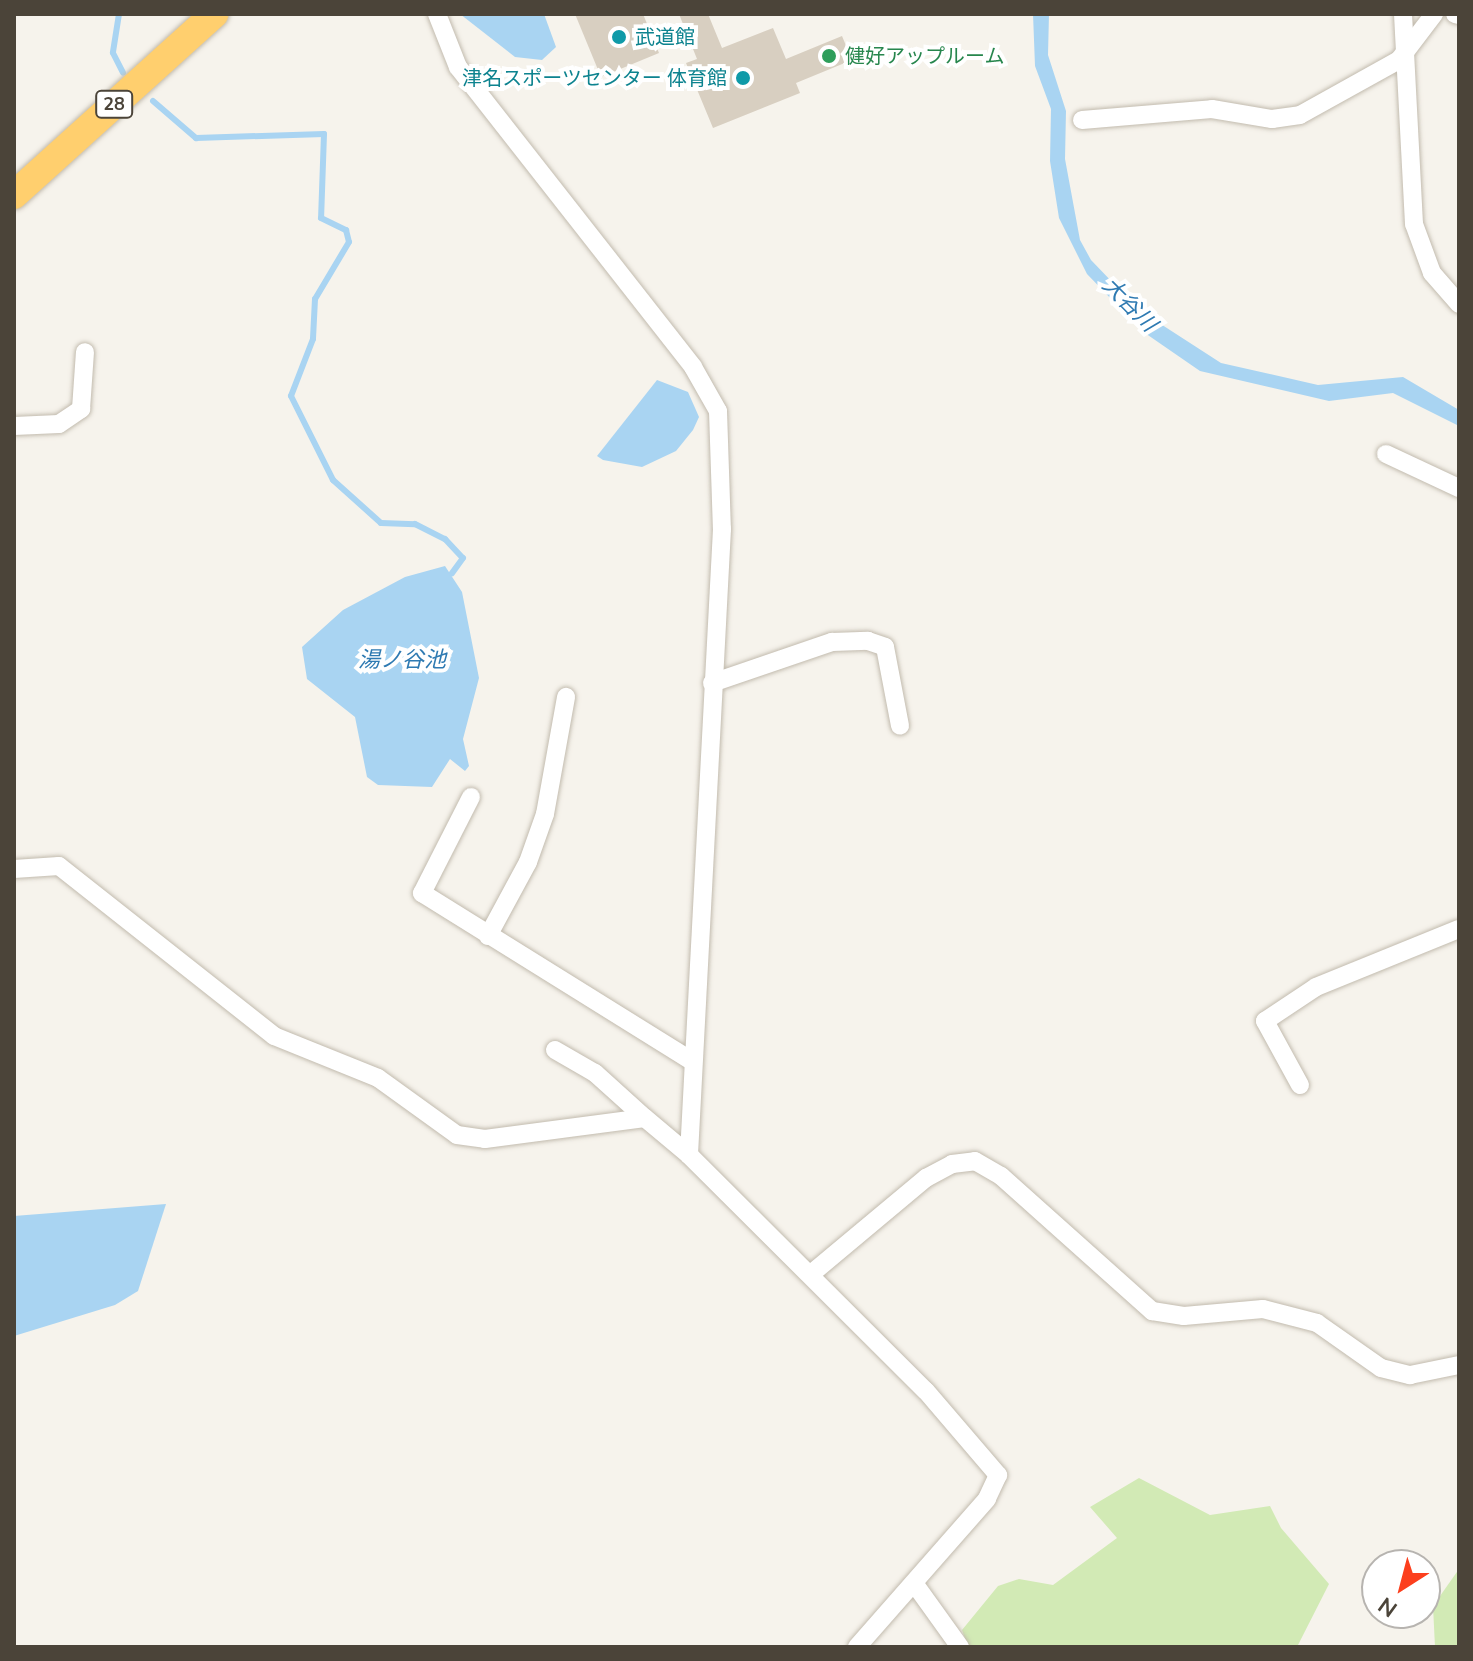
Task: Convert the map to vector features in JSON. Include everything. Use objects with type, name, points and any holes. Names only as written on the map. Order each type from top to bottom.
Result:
[{"type":"highway","name":"28","points":[[14,195],[214,14]]},
{"type":"street","points":[[437,14],[458,67],[693,367],[718,411],[723,486],[690,1060],[689,1155]]},
{"type":"street","points":[[1403,14],[1414,224],[1432,273],[1459,304]]},
{"type":"street","points":[[1082,120],[1212,109],[1272,119],[1300,115],[1357,88],[1405,53],[1434,14]]},
{"type":"street","points":[[14,426],[59,424],[81,409],[85,352]]},
{"type":"street","points":[[1386,454],[1459,488]]},
{"type":"street","points":[[712,683],[832,642],[868,641],[885,647],[900,726]]},
{"type":"street","points":[[488,936],[528,862],[545,814],[566,697]]},
{"type":"street","points":[[471,797],[422,893],[690,1060]]},
{"type":"street","points":[[14,869],[59,866],[274,1036],[378,1078],[457,1135],[485,1139],[645,1118]]},
{"type":"street","points":[[1300,1085],[1265,1021],[1316,987],[1459,929]]},
{"type":"street","points":[[555,1050],[595,1073],[689,1155],[811,1274],[998,1475],[987,1499],[857,1647]]},
{"type":"street","points":[[811,1274],[926,1178],[952,1164],[975,1161],[1001,1176],[1152,1311],[1184,1316],[1263,1309],[1317,1323],[1381,1368],[1410,1375],[1459,1365]]},
{"type":"street","points":[[914,1583],[960,1647]]},
{"type":"green space","points":[[1139,1478],[1210,1515],[1270,1506],[1281,1528],[1329,1584],[1297,1647],[968,1647],[962,1630],[998,1586],[1019,1579],[1053,1585],[1117,1538],[1090,1507]]},
{"type":"green space","points":[[1459,1569],[1459,1647],[1435,1647],[1434,1629],[1441,1629],[1441,1595]]},
{"type":"water","points":[[460,14],[544,14],[556,47],[542,60],[515,57]]},
{"type":"water","name":"大谷川","points":[[1033,14],[1049,14],[1048,55],[1066,111],[1065,159],[1080,240],[1091,260],[1139,310],[1221,363],[1318,385],[1403,377],[1459,410],[1459,426],[1393,393],[1329,401],[1200,371],[1142,331],[1087,274],[1059,218],[1050,161],[1051,109],[1035,66]]},
{"type":"water","points":[[657,380],[688,392],[699,417],[693,430],[676,451],[642,467],[603,460],[597,456]]},
{"type":"water","name":"湯ノ谷池","points":[[445,566],[462,592],[479,678],[463,739],[469,766],[465,771],[450,759],[432,787],[378,785],[367,777],[355,717],[307,679],[302,647],[343,610],[405,577]]},
{"type":"water","points":[[166,1204],[138,1291],[115,1305],[14,1336],[14,1216]]},
{"type":"building","name":"武道館","points":[[575,14],[643,14],[659,53],[601,77]]},
{"type":"building","name":"津名スポーツセンター 体育館","points":[[679,14],[708,14],[722,48],[773,28],[786,59],[842,36],[852,60],[796,83],[800,93],[713,128],[686,63],[697,59]]},
{"type":"waterway","points":[[119,14],[113,53],[123,73]]},
{"type":"waterway","points":[[153,101],[196,138],[324,134],[321,218],[346,230],[349,242],[315,299],[313,339],[291,396],[333,480],[381,523],[415,524],[445,539],[463,558],[452,573]]},
{"type":"place","name":"武道館","points":[[619,37]]},
{"type":"place","name":"健好アップルーム","points":[[829,56]]},
{"type":"place","name":"津名スポーツセンター 体育館","points":[[743,78]]}]
